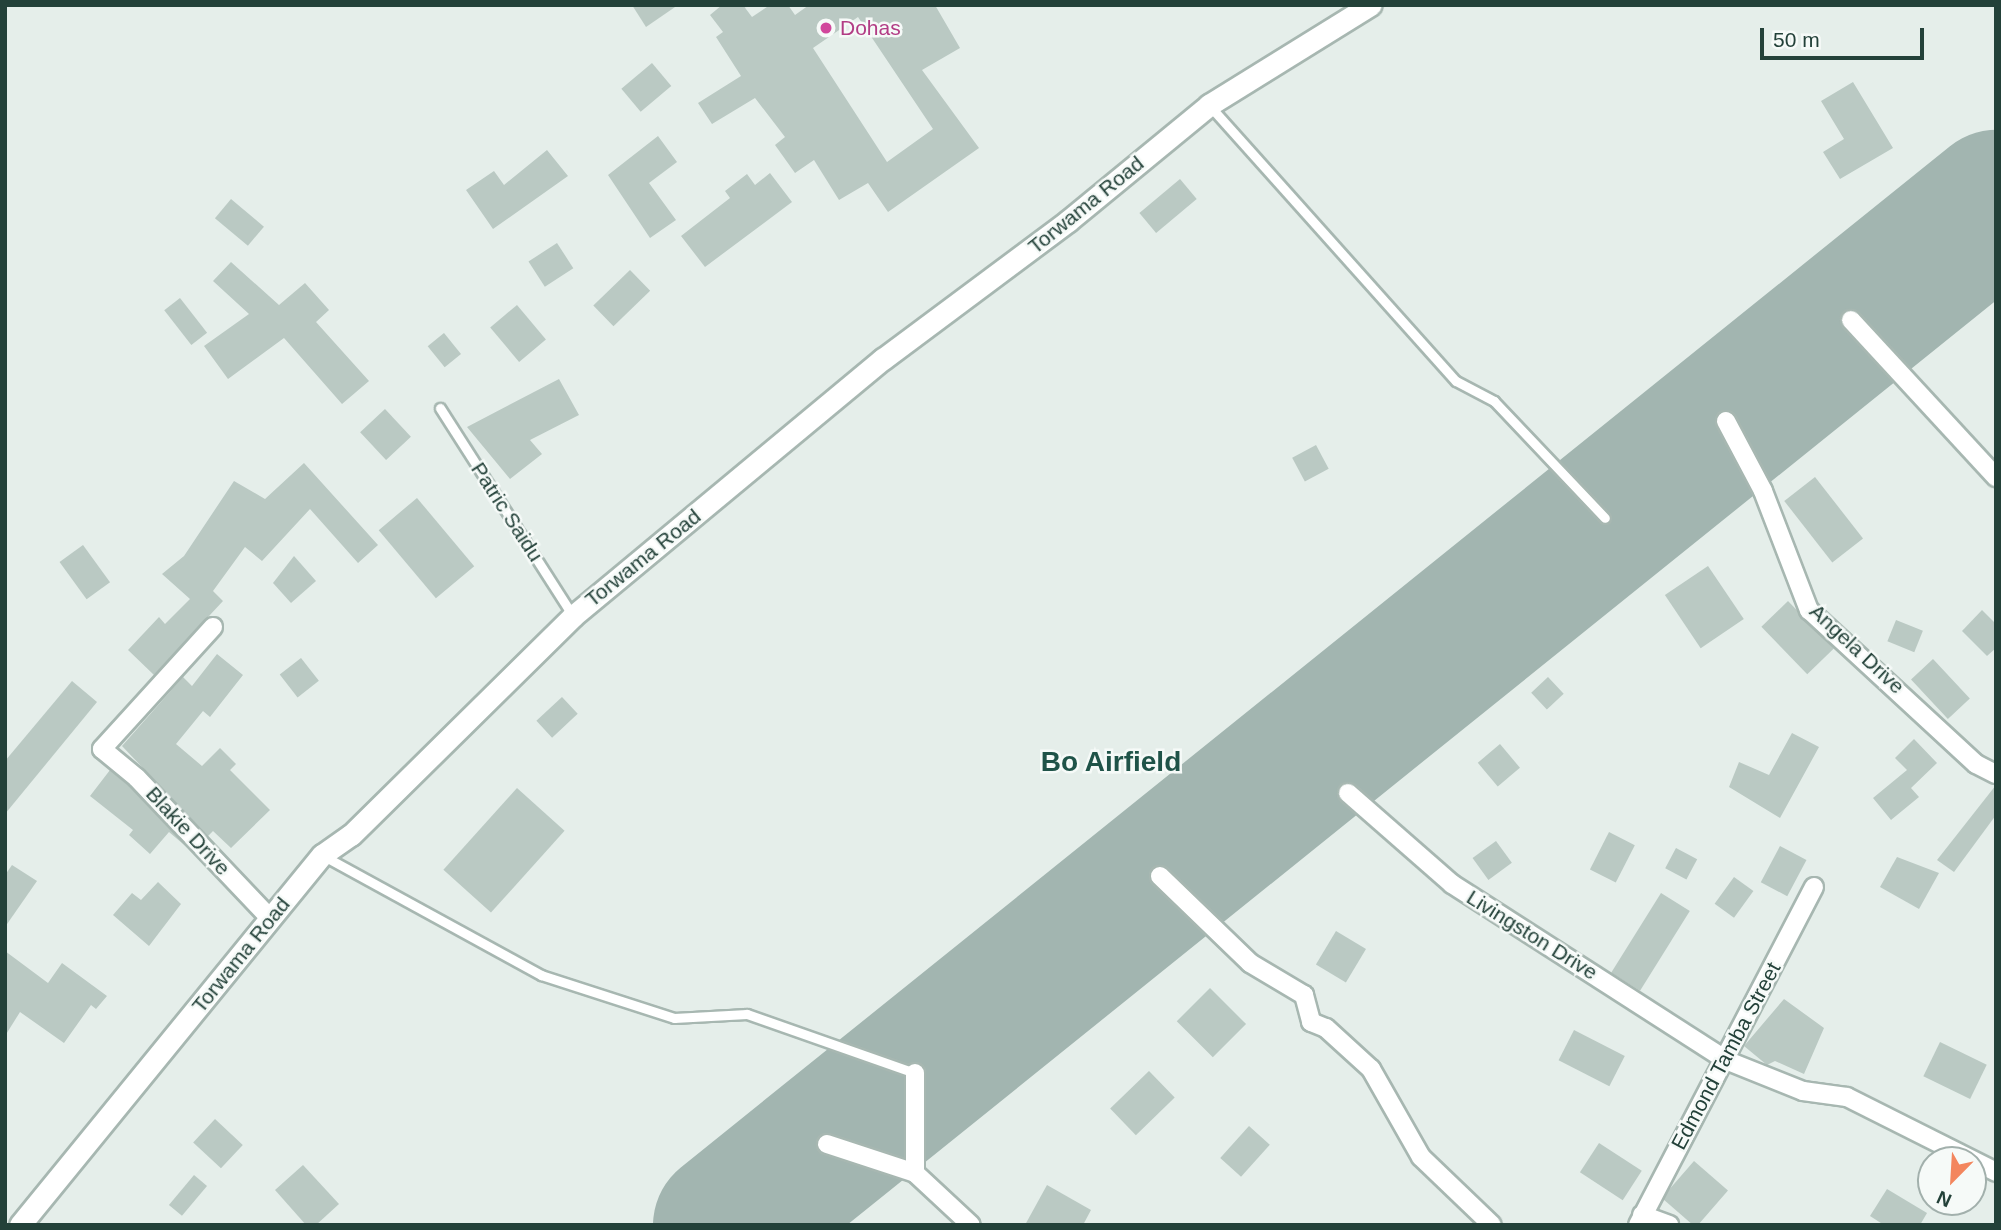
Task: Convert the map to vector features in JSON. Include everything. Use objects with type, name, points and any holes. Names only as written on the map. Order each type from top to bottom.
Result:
[{"type":"main road","name":"Torwama Road","points":[[20,1225],[322,855],[351,835],[573,616],[883,359],[1068,221],[1209,105],[1370,5]]},
{"type":"street","points":[[1852,320],[1996,477]]},
{"type":"street","name":"Angela Drive","points":[[1726,421],[1763,491],[1809,610],[1976,764],[1996,774]]},
{"type":"street","name":"Blakie Drive","points":[[213,627],[102,749],[137,778],[270,918]]},
{"type":"street","name":"Livingston Drive","points":[[1348,793],[1452,884],[1728,1061],[1803,1091],[1847,1097],[1996,1172]]},
{"type":"street","points":[[1160,876],[1250,963],[1304,995],[1311,1022],[1326,1028],[1371,1069],[1422,1157],[1492,1225]]},
{"type":"street","name":"Edmond Tamba Street","points":[[1640,1220],[1728,1061],[1814,887]]},
{"type":"street","points":[[915,1073],[915,1173]]},
{"type":"street","points":[[827,1144],[915,1173],[971,1225]]},
{"type":"street","points":[[1640,1220],[1669,1225]]},
{"type":"lane","points":[[1209,105],[1456,381],[1494,401],[1605,518]]},
{"type":"lane","name":"Patric Saidu","points":[[440,408],[573,616]]},
{"type":"lane","points":[[322,855],[541,975],[674,1018],[747,1014],[915,1073]]},
{"type":"building","points":[[632,5],[678,5],[646,27]]},
{"type":"building","points":[[722,5],[743,5],[752,17],[770,5],[788,5],[795,15],[809,5],[935,5],[960,48],[922,70],[979,148],[888,212],[868,183],[839,200],[814,160],[795,173],[775,145],[785,137],[755,98],[712,124],[698,103],[741,76],[716,37],[723,32],[710,15]],"holes":[[[858,17],[933,129],[887,162],[813,48]]]},
{"type":"building","points":[[652,63],[671,86],[641,112],[621,89]]},
{"type":"building","points":[[1853,82],[1893,148],[1840,179],[1823,152],[1844,139],[1821,101]]},
{"type":"building","points":[[658,136],[677,162],[649,183],[676,220],[650,238],[608,175]]},
{"type":"building","points":[[547,150],[568,176],[493,229],[466,190],[494,171],[504,185]]},
{"type":"building","points":[[770,173],[792,202],[705,267],[681,236],[730,198],[725,191],[747,174],[755,185]]},
{"type":"building","points":[[1180,179],[1197,199],[1156,233],[1139,213]]},
{"type":"building","points":[[231,199],[264,227],[248,246],[215,218]]},
{"type":"building","points":[[557,243],[573,268],[545,287],[528,262]]},
{"type":"building","points":[[231,262],[279,305],[305,283],[329,310],[316,322],[369,381],[342,404],[284,338],[228,379],[204,346],[249,314],[213,281]]},
{"type":"building","points":[[630,270],[650,291],[613,326],[593,305]]},
{"type":"building","points":[[180,298],[207,333],[191,345],[164,310]]},
{"type":"building","points":[[517,305],[546,339],[519,362],[490,327]]},
{"type":"building","points":[[444,333],[461,354],[445,367],[428,346]]},
{"type":"building","points":[[559,379],[579,415],[530,440],[542,454],[510,479],[467,427]]},
{"type":"building","points":[[385,409],[411,437],[386,460],[360,432]]},
{"type":"building","points":[[1316,445],[1329,469],[1305,482],[1292,458]]},
{"type":"building","points":[[304,463],[378,545],[358,563],[310,509],[262,561],[245,547],[213,591],[223,601],[154,675],[128,650],[159,617],[165,624],[190,599],[162,574],[184,556],[234,481],[265,499]]},
{"type":"building","points":[[1815,477],[1863,538],[1832,562],[1784,501]]},
{"type":"building","points":[[417,498],[474,566],[436,598],[379,530]]},
{"type":"building","points":[[83,545],[110,582],[87,599],[60,562]]},
{"type":"building","points":[[294,556],[316,581],[291,603],[273,583]]},
{"type":"building","points":[[1708,566],[1744,619],[1701,648],[1665,595]]},
{"type":"building","points":[[1788,601],[1834,648],[1807,674],[1761,627]]},
{"type":"building","points":[[1982,610],[1996,624],[1996,648],[1987,656],[1962,631]]},
{"type":"building","points":[[1896,620],[1923,631],[1914,652],[1887,641]]},
{"type":"building","points":[[217,654],[243,675],[210,717],[203,711],[176,744],[202,766],[220,748],[236,764],[230,770],[270,810],[231,848],[213,831],[208,836],[122,746],[183,677],[192,686]]},
{"type":"building","points":[[301,658],[319,681],[298,697],[280,675]]},
{"type":"building","points":[[1933,659],[1970,698],[1948,719],[1911,679]]},
{"type":"building","points":[[1548,677],[1564,694],[1547,710],[1531,693]]},
{"type":"building","points":[[72,681],[97,702],[5,814],[5,761]]},
{"type":"building","points":[[562,697],[578,714],[552,738],[536,721]]},
{"type":"building","points":[[1792,733],[1819,747],[1780,818],[1729,787],[1739,762],[1769,775]]},
{"type":"building","points":[[1914,739],[1937,763],[1911,788],[1919,797],[1891,820],[1873,798],[1907,770],[1895,758]]},
{"type":"building","points":[[1500,744],[1520,768],[1498,786],[1478,763]]},
{"type":"building","points":[[110,770],[129,786],[189,849],[169,832],[150,854],[129,835],[133,830],[90,796]]},
{"type":"building","points":[[1996,785],[1996,815],[1954,872],[1937,860]]},
{"type":"building","points":[[517,788],[565,831],[491,913],[443,870]]},
{"type":"building","points":[[1609,832],[1635,845],[1616,883],[1590,869]]},
{"type":"building","points":[[1496,841],[1512,863],[1488,880],[1473,858]]},
{"type":"building","points":[[1780,846],[1806,860],[1787,896],[1761,882]]},
{"type":"building","points":[[1676,848],[1697,859],[1686,880],[1665,868]]},
{"type":"building","points":[[1897,857],[1939,873],[1919,909],[1880,887]]},
{"type":"building","points":[[12,865],[37,881],[5,927],[5,875]]},
{"type":"building","points":[[1734,877],[1753,891],[1734,918],[1715,904]]},
{"type":"building","points":[[158,882],[181,904],[149,946],[113,915],[132,893],[141,900]]},
{"type":"building","points":[[1661,893],[1690,911],[1640,991],[1611,973]]},
{"type":"building","points":[[1336,931],[1366,949],[1346,982],[1316,964]]},
{"type":"building","points":[[5,951],[48,983],[62,963],[107,996],[96,1009],[91,1005],[64,1043],[20,1012],[5,1036]]},
{"type":"building","points":[[1210,988],[1246,1024],[1213,1057],[1177,1021]]},
{"type":"building","points":[[1784,999],[1824,1028],[1804,1074],[1775,1061],[1767,1065],[1744,1046]]},
{"type":"building","points":[[1574,1030],[1625,1056],[1609,1086],[1559,1060]]},
{"type":"building","points":[[1940,1042],[1987,1065],[1970,1099],[1923,1076]]},
{"type":"building","points":[[1149,1071],[1175,1098],[1136,1135],[1110,1109]]},
{"type":"building","points":[[215,1119],[243,1145],[221,1168],[193,1142]]},
{"type":"building","points":[[1249,1126],[1270,1145],[1241,1177],[1220,1158]]},
{"type":"building","points":[[1599,1143],[1642,1171],[1623,1200],[1580,1172]]},
{"type":"building","points":[[1694,1161],[1728,1191],[1698,1225],[1693,1225],[1662,1198]]},
{"type":"building","points":[[303,1165],[339,1204],[316,1225],[306,1225],[275,1190]]},
{"type":"building","points":[[194,1175],[207,1186],[182,1216],[169,1205]]},
{"type":"building","points":[[1047,1185],[1091,1210],[1083,1225],[1025,1225]]},
{"type":"building","points":[[1887,1189],[1917,1207],[1917,1216],[1925,1216],[1920,1225],[1884,1225],[1870,1216]]},
{"type":"runway","points":[[727,1225],[1996,204]]},
{"type":"place","name":"Dohas","points":[[826,28]]},
{"type":"district","name":"Bo Airfield","points":[[1111,762]]}]
